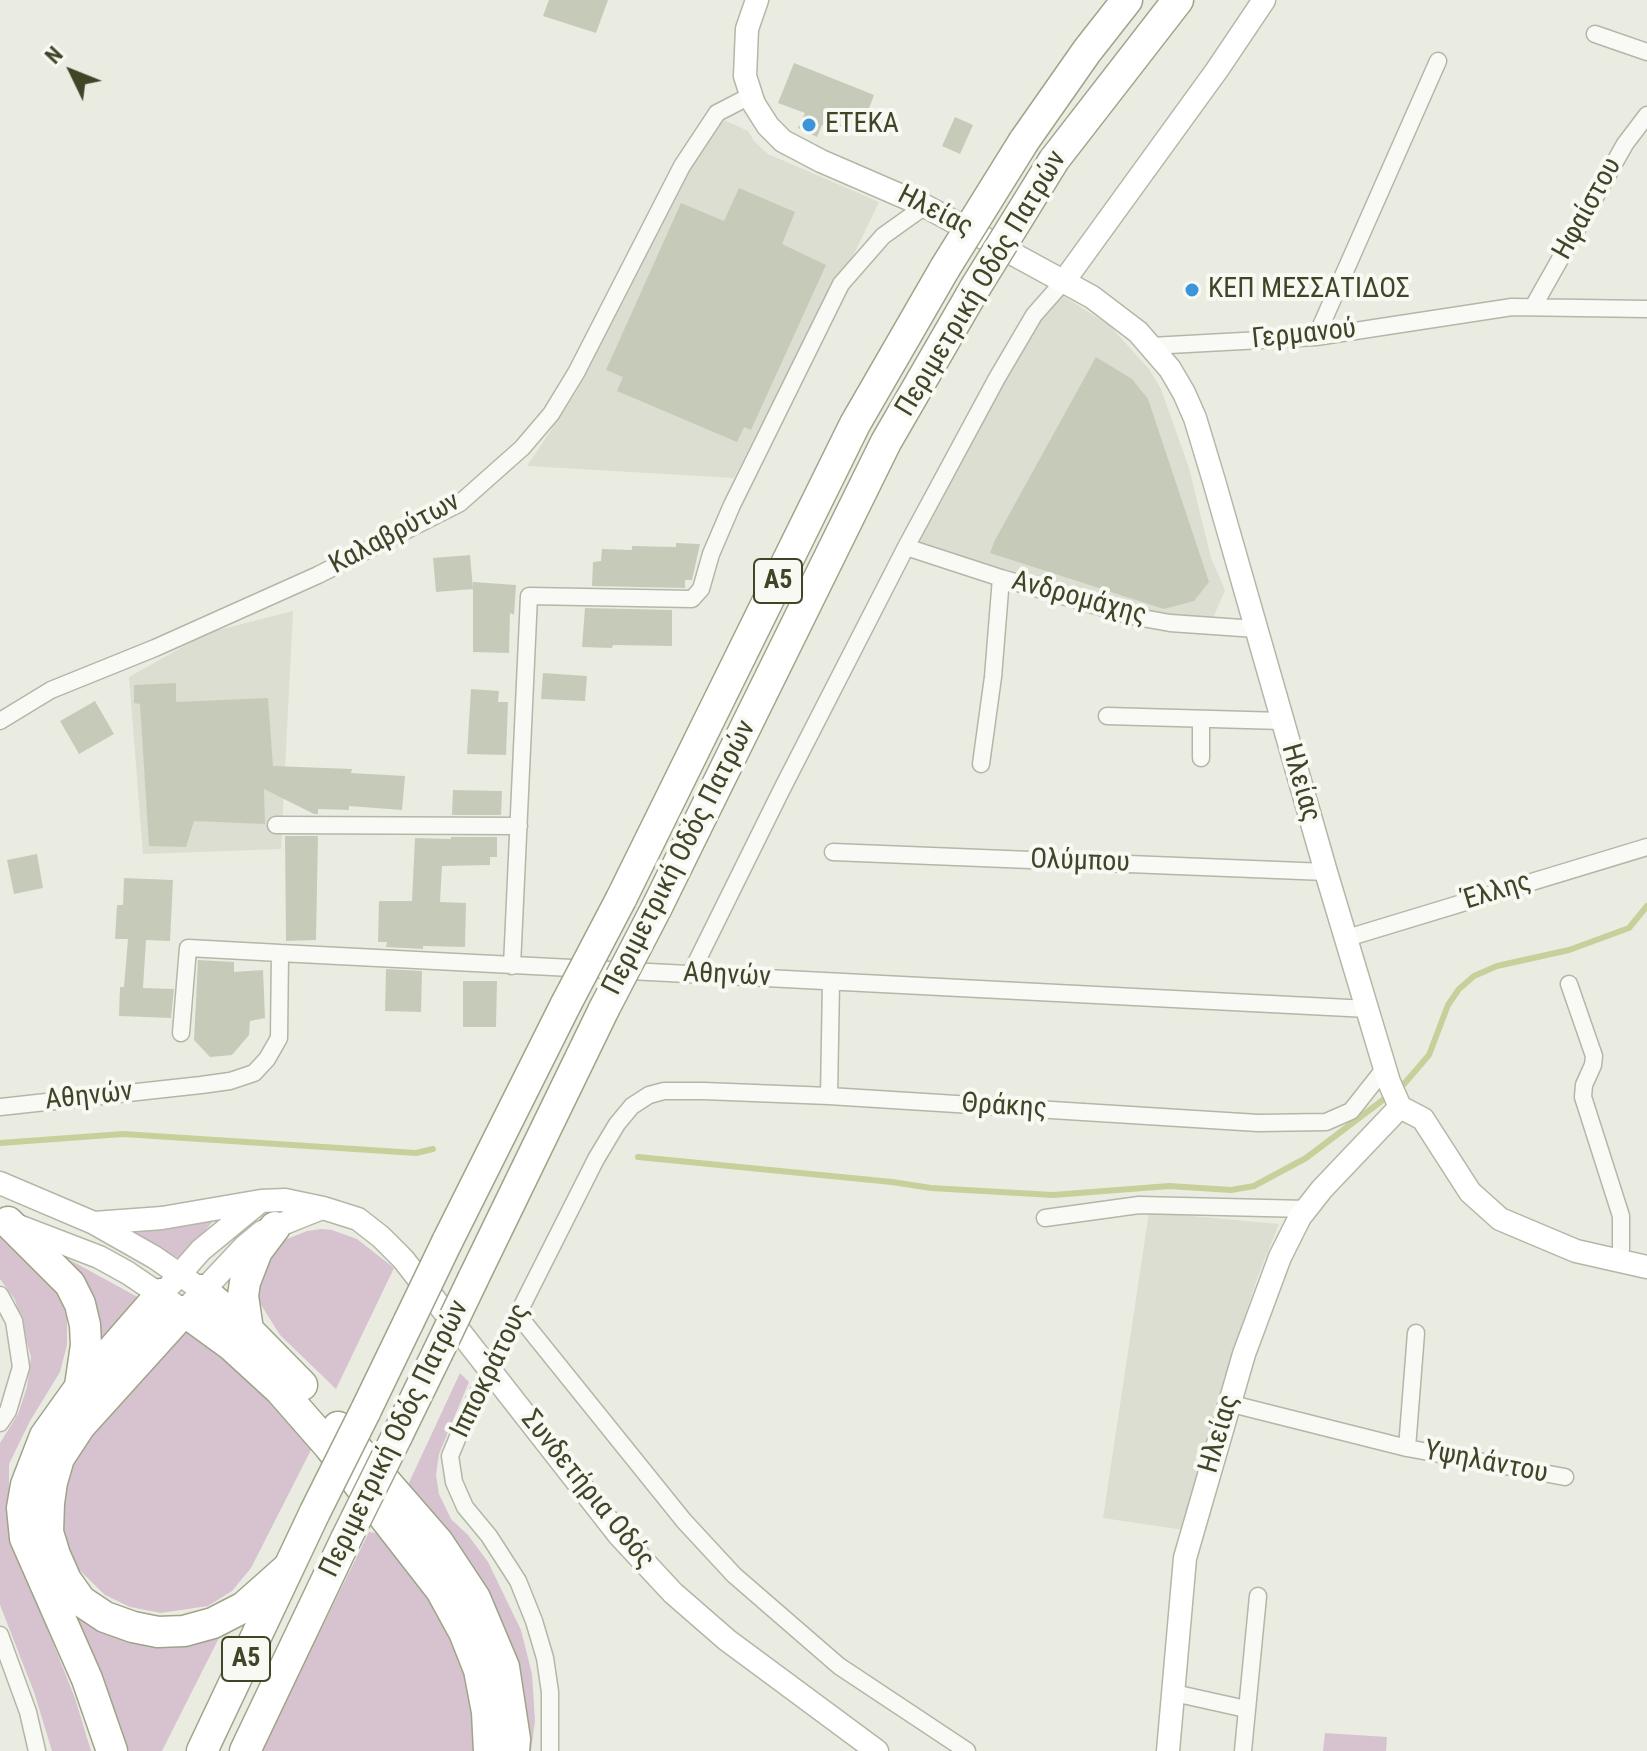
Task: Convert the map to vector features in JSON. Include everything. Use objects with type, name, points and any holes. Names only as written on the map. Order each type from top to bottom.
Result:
[{"type":"highway","name":"Περιμετρική Οδός Πατρών","points":[[202,1751],[447,1242],[621,899],[855,424],[945,268],[1024,141],[1127,0]]},
{"type":"highway","name":"Περιμετρική Οδός Πατρών","points":[[245,1751],[604,1009],[886,442],[1054,160],[1178,0]]},
{"type":"highway","points":[[248,1330],[243,1296],[245,1282],[268,1214]]},
{"type":"highway","points":[[4,1221],[70,1284],[80,1304],[86,1345],[80,1387]]},
{"type":"highway","points":[[182,1292],[248,1330],[289,1371],[438,1542],[475,1598],[504,1667],[515,1739],[514,1751]]},
{"type":"highway","points":[[112,1751],[87,1679],[25,1538],[22,1508],[26,1485],[45,1436],[80,1387],[182,1292]]},
{"type":"highway","points":[[182,1292],[59,1458],[49,1503],[48,1532],[55,1555],[66,1580],[81,1601],[105,1617],[158,1632],[184,1631],[213,1623],[244,1607],[289,1567]]},
{"type":"highway","points":[[182,1292],[232,1346],[280,1390],[329,1446],[441,1590],[464,1632],[479,1670],[487,1712],[489,1751]]},
{"type":"highway","points":[[251,1751],[266,1711]]},
{"type":"main road","name":"Ηλείας","points":[[757,0],[747,29],[745,76],[750,96],[768,126],[783,141],[925,206],[1064,281],[1116,313],[1151,346],[1184,393],[1195,418],[1326,872],[1393,1089],[1307,1209],[1280,1257],[1228,1403],[1185,1558],[1168,1751]]},
{"type":"main road","points":[[1064,281],[1264,0]]},
{"type":"main road","points":[[1393,1089],[1423,1119],[1470,1192],[1493,1214],[1548,1241],[1647,1267]]},
{"type":"main road","points":[[0,1183],[94,1223],[154,1257],[182,1292]]},
{"type":"main road","name":"Συνδετήρια Οδός","points":[[182,1292],[262,1232],[268,1214],[323,1208],[358,1219],[403,1259],[619,1535],[673,1593],[727,1640],[877,1751]]},
{"type":"main road","points":[[94,1223],[268,1214]]},
{"type":"main road","points":[[4,1221],[69,1243],[182,1292]]},
{"type":"street","points":[[1595,34],[1647,52]]},
{"type":"street","points":[[1316,337],[1438,61]]},
{"type":"street","name":"Καλαβρύτων","points":[[0,721],[51,690],[155,648],[318,575],[460,503],[522,448],[551,414],[576,373],[682,166],[717,113],[750,96]]},
{"type":"street","name":"Ηφαίστου","points":[[1533,307],[1625,144],[1647,115]]},
{"type":"street","points":[[512,966],[529,596],[692,599],[701,589],[711,554],[732,505],[841,284],[883,236],[925,206]]},
{"type":"street","points":[[691,973],[906,547],[1017,341],[1034,315],[1064,281]]},
{"type":"street","name":"Γερμανού","points":[[1151,346],[1316,337],[1491,308],[1647,309]]},
{"type":"street","name":"Ανδρομάχης","points":[[906,547],[1131,616],[1170,623],[1256,629]]},
{"type":"street","points":[[981,764],[993,677],[1001,578]]},
{"type":"street","points":[[1107,716],[1282,721]]},
{"type":"street","points":[[1201,719],[1201,758]]},
{"type":"street","points":[[276,825],[519,826]]},
{"type":"street","name":"Έλλης","points":[[1347,938],[1647,847]]},
{"type":"street","name":"Ολύμπου","points":[[833,852],[1326,872]]},
{"type":"street","points":[[181,1033],[188,948],[280,953]]},
{"type":"street","name":"Αθηνών","points":[[0,1107],[201,1085],[230,1081],[254,1073],[267,1059],[279,1038],[280,953],[1368,1009]]},
{"type":"street","points":[[829,1096],[831,982]]},
{"type":"street","points":[[1569,984],[1594,1056],[1583,1097],[1621,1216],[1621,1249],[1617,1261]]},
{"type":"street","name":"Θράκης","points":[[613,1130],[632,1106],[649,1095],[664,1091],[829,1096],[1258,1123],[1326,1122],[1393,1089]]},
{"type":"street","name":"Ιπποκράτους","points":[[550,1751],[550,1692],[545,1658],[534,1621],[518,1581],[489,1536],[465,1507],[454,1482],[450,1456],[468,1413],[613,1130]]},
{"type":"street","points":[[1045,1218],[1139,1205],[1307,1209]]},
{"type":"street","points":[[0,1295],[14,1321],[21,1367],[8,1411],[0,1423]]},
{"type":"street","points":[[518,1315],[684,1521],[726,1567],[839,1666],[967,1751]]},
{"type":"street","name":"Υψηλάντου","points":[[1407,1448],[1416,1333]]},
{"type":"street","name":"Υψηλάντου","points":[[1228,1403],[1407,1448],[1565,1477]]},
{"type":"street","points":[[1243,1751],[1258,1596]]},
{"type":"street","points":[[0,1635],[28,1712],[37,1751]]},
{"type":"street","points":[[1174,1693],[1246,1709]]},
{"type":"shaded area","points":[[722,119],[748,131],[768,154],[879,202],[852,258],[833,283],[734,478],[527,466],[577,391],[685,172]]},
{"type":"shaded area","points":[[1057,292],[1110,326],[1149,369],[1161,389],[1189,468],[1211,558],[1225,590],[1213,618],[1151,612],[1099,601],[918,543],[1019,348]]},
{"type":"shaded area","points":[[293,611],[281,849],[143,854],[129,677],[207,633]]},
{"type":"shaded area","points":[[1149,1212],[1279,1224],[1224,1378],[1184,1530],[1103,1518]]},
{"type":"shaded area","points":[[215,1219],[180,1259],[133,1233]]},
{"type":"shaded area","points":[[322,1229],[357,1239],[394,1268],[336,1389],[280,1335],[258,1300],[256,1279],[282,1241]]},
{"type":"shaded area","points":[[0,1236],[18,1247],[60,1295],[67,1319],[67,1345],[60,1372],[30,1421],[9,1464],[9,1512],[16,1550],[75,1698],[91,1751],[52,1751],[34,1692],[0,1605],[0,1443],[18,1414],[27,1387],[31,1357],[15,1300],[0,1279]]},
{"type":"shaded area","points":[[70,1260],[143,1300],[95,1355],[93,1299],[82,1274]]},
{"type":"shaded area","points":[[184,1325],[289,1418],[313,1446],[251,1568],[232,1591],[208,1606],[161,1613],[130,1607],[105,1595],[71,1562],[58,1532],[63,1467]]},
{"type":"shaded area","points":[[460,1373],[469,1382],[439,1454],[436,1475],[439,1494],[451,1519],[468,1535],[488,1562],[521,1630],[532,1674],[535,1721],[531,1751],[527,1751],[529,1723],[516,1657],[493,1600],[466,1556],[407,1487]]},
{"type":"shaded area","points":[[369,1532],[379,1533],[445,1619],[469,1684],[475,1751],[261,1751]]},
{"type":"shaded area","points":[[63,1592],[93,1615],[227,1622],[162,1751],[122,1751]]},
{"type":"shaded area","points":[[1325,1733],[1387,1737],[1386,1751],[1323,1751]]},
{"type":"building","points":[[549,0],[608,0],[596,33],[543,16]]},
{"type":"building","points":[[794,63],[874,95],[859,135],[836,126],[822,125],[817,137],[798,128],[805,113],[778,103]]},
{"type":"building","points":[[955,117],[973,125],[960,154],[942,146]]},
{"type":"building","points":[[739,188],[795,212],[782,244],[826,265],[751,430],[744,427],[737,442],[617,391],[623,377],[606,370],[681,203],[724,221]]},
{"type":"building","points":[[1096,357],[1132,379],[1148,399],[1209,582],[1194,601],[1164,609],[990,553]]},
{"type":"building","points":[[676,543],[700,544],[692,580],[685,580],[685,588],[592,586],[593,562],[601,561],[602,549],[676,547]]},
{"type":"building","points":[[470,555],[473,589],[436,592],[433,558]]},
{"type":"building","points":[[473,582],[516,585],[514,615],[510,613],[509,653],[473,652]]},
{"type":"building","points":[[585,608],[672,610],[672,646],[582,647]]},
{"type":"building","points":[[543,673],[587,676],[585,701],[541,699]]},
{"type":"building","points":[[176,683],[176,702],[268,698],[273,766],[352,769],[351,773],[405,776],[402,810],[349,806],[349,810],[318,809],[318,814],[314,814],[264,789],[265,824],[194,821],[186,847],[149,846],[140,704],[134,703],[134,685]]},
{"type":"building","points":[[471,689],[499,691],[498,702],[508,702],[506,755],[467,754]]},
{"type":"building","points":[[95,701],[114,734],[79,754],[60,721]]},
{"type":"building","points":[[453,790],[502,791],[501,815],[452,815]]},
{"type":"building","points":[[285,836],[318,836],[316,940],[286,941]]},
{"type":"building","points":[[497,837],[497,857],[490,857],[490,865],[442,866],[440,902],[466,903],[465,947],[386,947],[387,942],[378,942],[379,901],[412,901],[415,838]]},
{"type":"building","points":[[37,854],[43,888],[14,894],[7,860]]},
{"type":"building","points":[[124,878],[173,880],[170,941],[146,940],[143,988],[174,989],[171,1018],[119,1016],[128,939],[115,939],[117,905],[123,905]]},
{"type":"building","points":[[198,960],[234,962],[234,972],[263,970],[265,1018],[250,1021],[249,1035],[232,1055],[210,1057],[194,1040]]},
{"type":"building","points":[[386,969],[422,971],[421,1012],[385,1011]]},
{"type":"building","points":[[463,981],[497,981],[496,1027],[463,1027]]},
{"type":"waterway","points":[[638,1157],[931,1188],[1053,1195],[1169,1186],[1231,1190],[1254,1186],[1306,1158],[1404,1084],[1429,1055],[1448,1005],[1459,989],[1474,976],[1497,966],[1569,950],[1629,928],[1647,906]]},
{"type":"waterway","points":[[0,1143],[123,1134],[416,1153],[433,1149]]},
{"type":"place","name":"ΕΤΕΚΑ","points":[[809,125]]},
{"type":"place","name":"ΚΕΠ ΜΕΣΣΑΤΙΔΟΣ","points":[[1192,290]]}]
